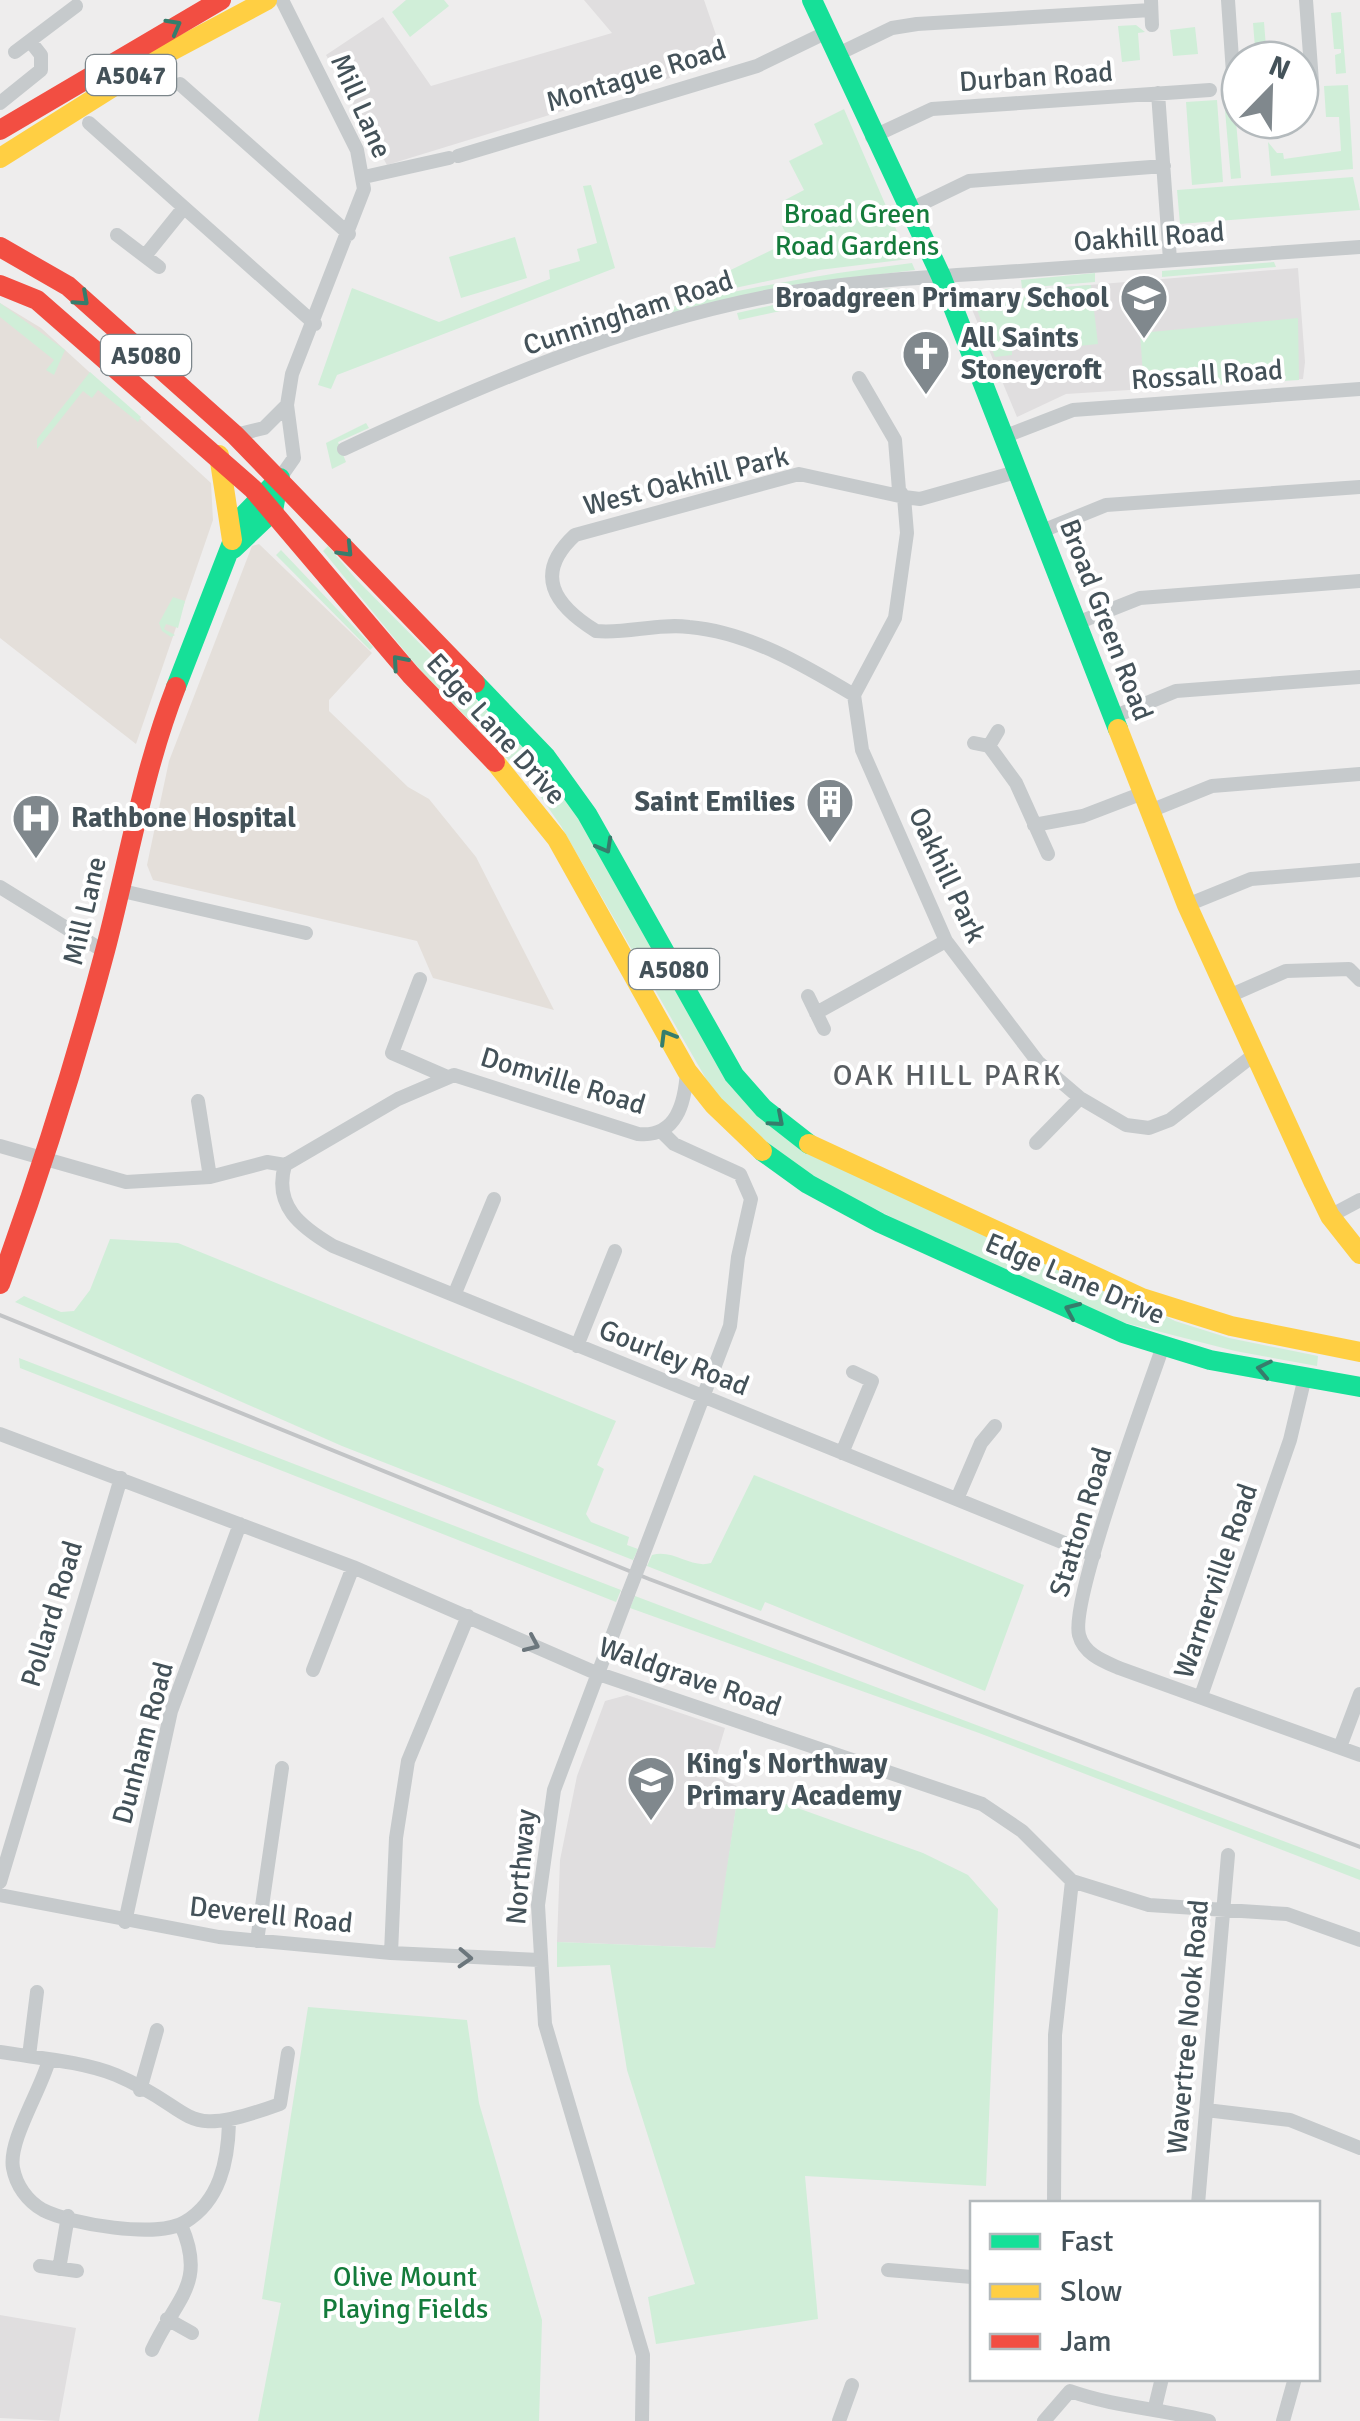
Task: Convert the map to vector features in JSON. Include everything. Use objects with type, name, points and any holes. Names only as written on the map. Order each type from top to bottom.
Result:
[{"type":"main road","name":"A5047","points":[[0,130],[221,0]]},
{"type":"main road","name":"A5047","points":[[0,158],[162,56],[267,0]]},
{"type":"main road","name":"Broad Green Road","points":[[812,0],[872,137],[941,276],[1187,905],[1330,1216],[1360,1254]]},
{"type":"main road","points":[[34,110],[46,128]]},
{"type":"main road","name":"Edge Lane Drive","points":[[0,247],[68,286],[235,435],[546,757],[587,814],[734,1075],[783,1126],[848,1165],[1142,1298],[1231,1326],[1360,1352]]},
{"type":"main road","points":[[0,270],[21,290]]},
{"type":"main road","name":"Edge Lane Drive","points":[[0,285],[21,290],[93,345],[218,455],[267,504],[410,676],[510,778],[557,839],[687,1071],[712,1106],[756,1150],[829,1199],[1124,1333],[1163,1346],[1360,1387]]},
{"type":"main road","points":[[218,455],[231,547]]},
{"type":"main road","points":[[267,504],[280,478]]},
{"type":"main road","name":"Mill Lane","points":[[0,1284],[45,1162],[105,952],[152,751],[231,547],[267,504]]},
{"type":"street","name":"Mill Lane","points":[[282,0],[357,150],[364,177],[364,189],[349,234],[292,374],[287,405]]},
{"type":"street","points":[[1228,0],[1232,40]]},
{"type":"street","points":[[1306,0],[1306,40]]},
{"type":"street","points":[[15,52],[76,6]]},
{"type":"street","points":[[836,55],[892,28],[918,24],[1151,12]]},
{"type":"street","name":"Montague Road","points":[[364,177],[453,157],[757,66],[825,33]]},
{"type":"street","points":[[0,102],[41,70],[41,55],[30,40]]},
{"type":"street","points":[[180,84],[349,234]]},
{"type":"street","name":"Durban Road","points":[[872,137],[932,110],[1220,89]]},
{"type":"street","points":[[1158,93],[1170,260]]},
{"type":"street","points":[[88,123],[315,324]]},
{"type":"street","points":[[909,210],[968,181],[1164,166]]},
{"type":"street","points":[[145,256],[182,210]]},
{"type":"street","points":[[117,235],[159,268]]},
{"type":"street","name":"Oakhill Road","points":[[941,276],[1360,248]]},
{"type":"street","name":"Cunningham Road","points":[[344,449],[448,400],[691,314],[872,280],[941,276]]},
{"type":"street","points":[[854,695],[895,618],[907,534],[895,440],[872,392],[859,378]]},
{"type":"street","name":"Rossall Road","points":[[1002,436],[1073,410],[1360,389]]},
{"type":"street","points":[[235,435],[264,428],[287,405]]},
{"type":"street","points":[[280,478],[294,458],[287,405]]},
{"type":"street","points":[[904,497],[920,499],[1016,472]]},
{"type":"street","name":"West Oakhill Park","points":[[854,695],[802,664],[706,629],[669,626],[596,631],[562,604],[551,572],[554,560],[575,535],[799,474],[904,497]]},
{"type":"street","points":[[1042,531],[1106,504],[1360,487]]},
{"type":"street","points":[[1077,623],[1140,598],[1360,581]]},
{"type":"street","points":[[1113,717],[1176,692],[1360,677]]},
{"type":"street","name":"Oakhill Park","points":[[854,695],[862,750],[946,941],[1038,1062],[1080,1098],[1126,1126],[1156,1127],[1255,1054]]},
{"type":"street","points":[[998,730],[982,745],[1016,783],[1048,854]]},
{"type":"street","points":[[1034,826],[1212,786],[1360,774]]},
{"type":"street","points":[[1187,905],[1251,879],[1360,870]]},
{"type":"street","points":[[0,887],[105,952]]},
{"type":"street","points":[[118,890],[306,934]]},
{"type":"street","points":[[816,1013],[946,941]]},
{"type":"street","points":[[1229,996],[1286,971],[1350,970],[1360,980]]},
{"type":"street","points":[[420,979],[392,1053],[445,1076]]},
{"type":"street","points":[[808,996],[824,1029]]},
{"type":"street","name":"Domville Road","points":[[284,1165],[445,1076],[463,1075],[638,1134],[661,1131],[678,1114],[687,1071]]},
{"type":"street","points":[[1036,1143],[1080,1098]]},
{"type":"street","points":[[198,1101],[210,1177]]},
{"type":"street","name":"Northway","points":[[642,2421],[643,2355],[619,2261],[558,2080],[546,2024],[538,1906],[554,1790],[730,1326],[750,1190],[731,1167],[682,1148],[661,1131]]},
{"type":"street","points":[[0,1146],[45,1162],[126,1182],[210,1177],[267,1162],[284,1165]]},
{"type":"street","name":"Gourley Road","points":[[284,1165],[282,1193],[303,1228],[333,1246],[1094,1554]]},
{"type":"street","points":[[455,1293],[494,1200]]},
{"type":"street","points":[[1330,1216],[1360,1200]]},
{"type":"street","points":[[577,1346],[615,1252]]},
{"type":"street","name":"Statton Road","points":[[1163,1346],[1094,1554],[1077,1624],[1080,1640],[1092,1656],[1201,1696]]},
{"type":"street","points":[[842,1453],[872,1381],[853,1372]]},
{"type":"street","name":"Warnerville Road","points":[[1305,1378],[1290,1440],[1201,1696],[1360,1755]]},
{"type":"street","points":[[957,1499],[980,1443],[994,1426]]},
{"type":"street","name":"Waldgrave Road","points":[[0,1434],[354,1567],[596,1673],[982,1804],[1022,1831],[1072,1880],[1149,1906],[1287,1914],[1360,1940]]},
{"type":"street","name":"Pollard Road","points":[[0,1882],[121,1478]]},
{"type":"street","name":"Dunham Road","points":[[125,1922],[170,1712],[240,1524]]},
{"type":"street","points":[[313,1670],[354,1567]]},
{"type":"street","points":[[391,1953],[396,1838],[408,1762],[468,1616]]},
{"type":"street","points":[[1340,1747],[1360,1694]]},
{"type":"street","points":[[257,1941],[282,1768]]},
{"type":"street","name":"Wavertree Nook Road","points":[[1198,2201],[1228,1855]]},
{"type":"street","points":[[1054,2201],[1055,2035],[1072,1880]]},
{"type":"street","name":"Deverell Road","points":[[0,1895],[125,1922],[257,1941],[539,1960]]},
{"type":"street","points":[[28,2056],[37,1992]]},
{"type":"street","points":[[140,2090],[157,2030]]},
{"type":"street","points":[[0,2052],[115,2075],[186,2119],[229,2123],[280,2104],[280,2070],[288,2053]]},
{"type":"street","points":[[48,2060],[42,2088],[12,2153],[18,2186],[44,2210],[148,2232],[180,2225],[197,2213],[221,2178],[228,2156],[229,2123]]},
{"type":"street","points":[[1206,2110],[1290,2120],[1360,2148]]},
{"type":"street","points":[[59,2269],[68,2216]]},
{"type":"street","points":[[152,2350],[194,2272],[180,2225]]},
{"type":"street","points":[[40,2266],[77,2272]]},
{"type":"street","points":[[888,2270],[970,2278]]},
{"type":"street","points":[[167,2320],[192,2332]]},
{"type":"street","points":[[1155,2407],[1161,2381]]},
{"type":"street","points":[[1283,2421],[1294,2381]]},
{"type":"street","points":[[840,2421],[852,2385]]},
{"type":"street","points":[[1044,2421],[1066,2385],[1112,2406],[1155,2407],[1208,2421]]},
{"type":"shaded area","points":[[584,0],[704,0],[725,61],[387,165],[326,55],[383,17],[431,86],[612,33]]},
{"type":"shaded area","name":"Broadgreen Primary School","points":[[1298,268],[1303,379],[1066,394],[1017,417],[966,295]]},
{"type":"shaded area","points":[[0,303],[41,328],[211,483],[213,520],[136,744],[0,638]]},
{"type":"shaded area","points":[[259,544],[372,653],[329,700],[329,711],[408,787],[429,799],[476,857],[554,1010],[433,978],[417,941],[153,880],[147,865],[169,761],[252,546]]},
{"type":"shaded area","name":"King's Northway Primary Academy","points":[[627,1695],[725,1728],[711,1775],[739,1787],[716,1948],[557,1942],[560,1860],[577,1776],[605,1701]]},
{"type":"shaded area","points":[[0,2315],[76,2328],[59,2421],[0,2418]]},
{"type":"green space","points":[[406,0],[444,0],[449,6],[410,37],[392,12]]},
{"type":"green space","points":[[1341,12],[1346,73],[1336,74],[1335,55],[1341,49],[1334,49],[1331,13]]},
{"type":"green space","points":[[1264,22],[1265,40],[1254,40],[1253,23]]},
{"type":"green space","points":[[1136,25],[1145,32],[1138,33],[1140,60],[1122,62],[1118,26]]},
{"type":"green space","points":[[1195,27],[1198,54],[1173,56],[1170,30]]},
{"type":"green space","points":[[1348,85],[1353,169],[1271,176],[1268,142],[1277,153],[1283,153],[1284,159],[1341,151],[1339,117],[1326,117],[1324,86]]},
{"type":"green space","points":[[1217,100],[1223,182],[1192,185],[1186,102]]},
{"type":"green space","name":"Broad Green Road Gardens","points":[[844,109],[909,259],[819,270],[707,294],[702,284],[790,241],[782,226],[795,219],[785,200],[804,190],[789,161],[823,144],[814,124]]},
{"type":"green space","points":[[1228,140],[1238,140],[1241,178],[1231,179]]},
{"type":"green space","points":[[1353,177],[1360,210],[1180,224],[1177,190]]},
{"type":"green space","points":[[591,185],[615,268],[337,375],[331,389],[318,385],[352,288],[439,322],[550,279],[549,270],[580,261],[577,249],[597,243],[583,186]]},
{"type":"green space","points":[[515,237],[527,278],[461,298],[449,257]]},
{"type":"green space","points":[[1274,262],[1276,267],[1162,277],[1162,271]]},
{"type":"green space","points":[[912,263],[915,270],[793,285],[651,318],[651,313],[748,289]]},
{"type":"green space","points":[[1095,273],[1095,282],[1022,288],[1021,280]]},
{"type":"green space","points":[[1091,285],[1098,344],[1069,347],[1069,341],[1012,340],[1012,355],[995,357],[971,294]]},
{"type":"green space","points":[[895,288],[898,294],[802,305],[801,299]]},
{"type":"green space","points":[[792,301],[794,308],[739,320],[737,313]]},
{"type":"green space","points":[[0,303],[65,350],[54,375],[46,370],[54,360],[0,317]]},
{"type":"green space","points":[[1298,318],[1299,380],[1144,389],[1140,333]]},
{"type":"green space","points":[[90,372],[141,417],[138,422],[98,390],[92,398],[83,391],[37,449],[37,439]]},
{"type":"green space","points":[[366,423],[369,428],[338,442],[346,462],[332,469],[326,443]]},
{"type":"green space","points":[[328,546],[566,791],[745,1101],[1175,1321],[1229,1338],[1318,1356],[1317,1366],[1235,1351],[1122,1322],[913,1228],[800,1171],[717,1098],[561,826],[531,783],[421,671],[323,551]]},
{"type":"green space","points":[[281,550],[373,647],[370,650],[276,555]]},
{"type":"green space","points":[[173,597],[185,601],[178,628],[166,624],[164,629],[175,635],[171,637],[162,631],[159,623]]},
{"type":"green space","points":[[110,1239],[178,1243],[616,1421],[597,1465],[604,1469],[586,1514],[591,1522],[629,1537],[627,1545],[638,1549],[633,1560],[342,1446],[15,1302],[24,1296],[61,1312],[74,1311],[90,1290]]},
{"type":"green space","points":[[19,1358],[621,1590],[616,1602],[20,1368]]},
{"type":"green space","points":[[754,1475],[1024,1585],[985,1691],[765,1602],[761,1611],[647,1566],[652,1555],[660,1554],[711,1563]]},
{"type":"green space","points":[[635,1596],[1360,1870],[1360,1880],[979,1733],[630,1608]]},
{"type":"green space","points":[[739,1787],[923,1853],[968,1875],[998,1909],[986,2186],[805,2176],[818,2319],[656,2344],[648,2297],[695,2284],[627,2070],[610,1965],[557,1967],[557,1942],[715,1948]]},
{"type":"green space","name":"Olive Mount Playing Fields","points":[[308,2007],[467,2020],[479,2103],[542,2320],[539,2421],[258,2421],[281,2303],[262,2299]]},
{"type":"railway","points":[[0,1315],[649,1579],[1360,1847]]},
{"type":"traffic: fast","points":[[812,0],[941,276],[1118,729]]},
{"type":"traffic: fast","points":[[176,687],[242,517],[280,478]]},
{"type":"traffic: fast","points":[[233,549],[273,511],[275,500]]},
{"type":"traffic: fast","points":[[475,683],[546,757],[587,814],[734,1075],[763,1108],[809,1144]]},
{"type":"traffic: fast","points":[[762,1151],[808,1184],[880,1223],[1123,1333],[1210,1360],[1360,1387]]},
{"type":"traffic: slow","points":[[0,158],[162,56],[267,0]]},
{"type":"traffic: slow","points":[[219,455],[232,540]]},
{"type":"traffic: slow","points":[[1118,729],[1187,905],[1314,1183],[1330,1216],[1360,1254]]},
{"type":"traffic: slow","points":[[495,762],[557,839],[687,1071],[714,1105],[762,1151]]},
{"type":"traffic: slow","points":[[809,1144],[1142,1298],[1231,1326],[1360,1352]]},
{"type":"traffic: jam","points":[[0,130],[221,0]]},
{"type":"traffic: jam","points":[[0,247],[68,286],[235,435],[475,683]]},
{"type":"traffic: jam","points":[[0,285],[37,300],[253,489],[411,675],[495,762]]},
{"type":"traffic: jam","points":[[0,1284],[82,1035],[145,785],[176,687]]},
{"type":"place","name":"Broadgreen Primary School","points":[[1144,340]]},
{"type":"place","name":"All Saints Stoneycroft","points":[[926,396]]},
{"type":"place","name":"Saint Emilies","points":[[830,844]]},
{"type":"place","name":"Rathbone Hospital","points":[[36,860]]},
{"type":"place","name":"King's Northway Primary Academy","points":[[651,1822]]},
{"type":"district","name":"OAK HILL PARK","points":[[948,1075]]}]
